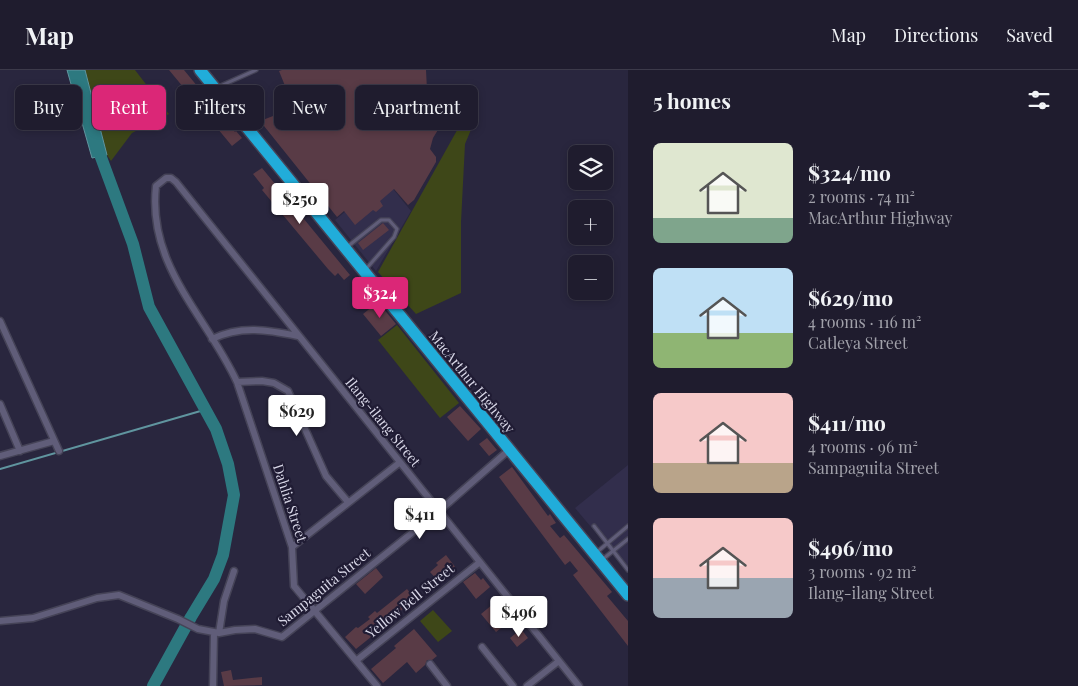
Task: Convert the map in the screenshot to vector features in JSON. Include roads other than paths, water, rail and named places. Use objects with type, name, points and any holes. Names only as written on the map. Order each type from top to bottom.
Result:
[{"type":"highway","name":"MacArthur Highway","points":[[200,70],[211,85]]},
{"type":"highway","name":"MacArthur Highway","points":[[248,130],[628,595]]},
{"type":"street","name":"Ilang-ilang Street","points":[[166,178],[171,178],[176,182],[578,686]]},
{"type":"street","name":"Dahlia Street","points":[[166,178],[156,186],[155,203],[163,254],[175,279],[228,364],[237,382],[292,547],[294,586],[316,610],[377,686]]},
{"type":"street","points":[[0,321],[59,451]]},
{"type":"street","points":[[212,340],[229,332],[258,329],[298,336]]},
{"type":"street","points":[[237,382],[262,381],[274,383],[288,391],[326,476],[348,502]]},
{"type":"street","points":[[0,404],[20,451]]},
{"type":"street","points":[[0,456],[54,441]]},
{"type":"street","name":"Sampaguita Street","points":[[0,621],[33,618],[97,598],[119,595],[198,629],[217,633],[235,630],[255,630],[282,638],[438,512],[509,450]]},
{"type":"street","points":[[292,547],[400,463]]},
{"type":"street","name":"Yellow Bell Street","points":[[357,660],[480,562]]},
{"type":"street","points":[[213,686],[217,633],[224,601],[234,571]]},
{"type":"street","points":[[482,647],[513,686]]},
{"type":"street","points":[[527,686],[559,661]]},
{"type":"street","points":[[430,664],[447,686]]},
{"type":"lane","points":[[223,85],[256,70]]},
{"type":"lane","points":[[345,248],[381,220],[389,220],[396,227],[397,232],[394,237],[364,272]]},
{"type":"lane","points":[[594,526],[628,570]]},
{"type":"lane","points":[[597,557],[607,543],[628,526]]},
{"type":"lane","points":[[597,557],[613,551],[628,539]]},
{"type":"waterway","points":[[95,141],[133,244],[149,307],[216,429],[228,464],[234,495],[223,555],[214,579],[153,686]]},
{"type":"waterway","points":[[0,469],[204,410]]}]
